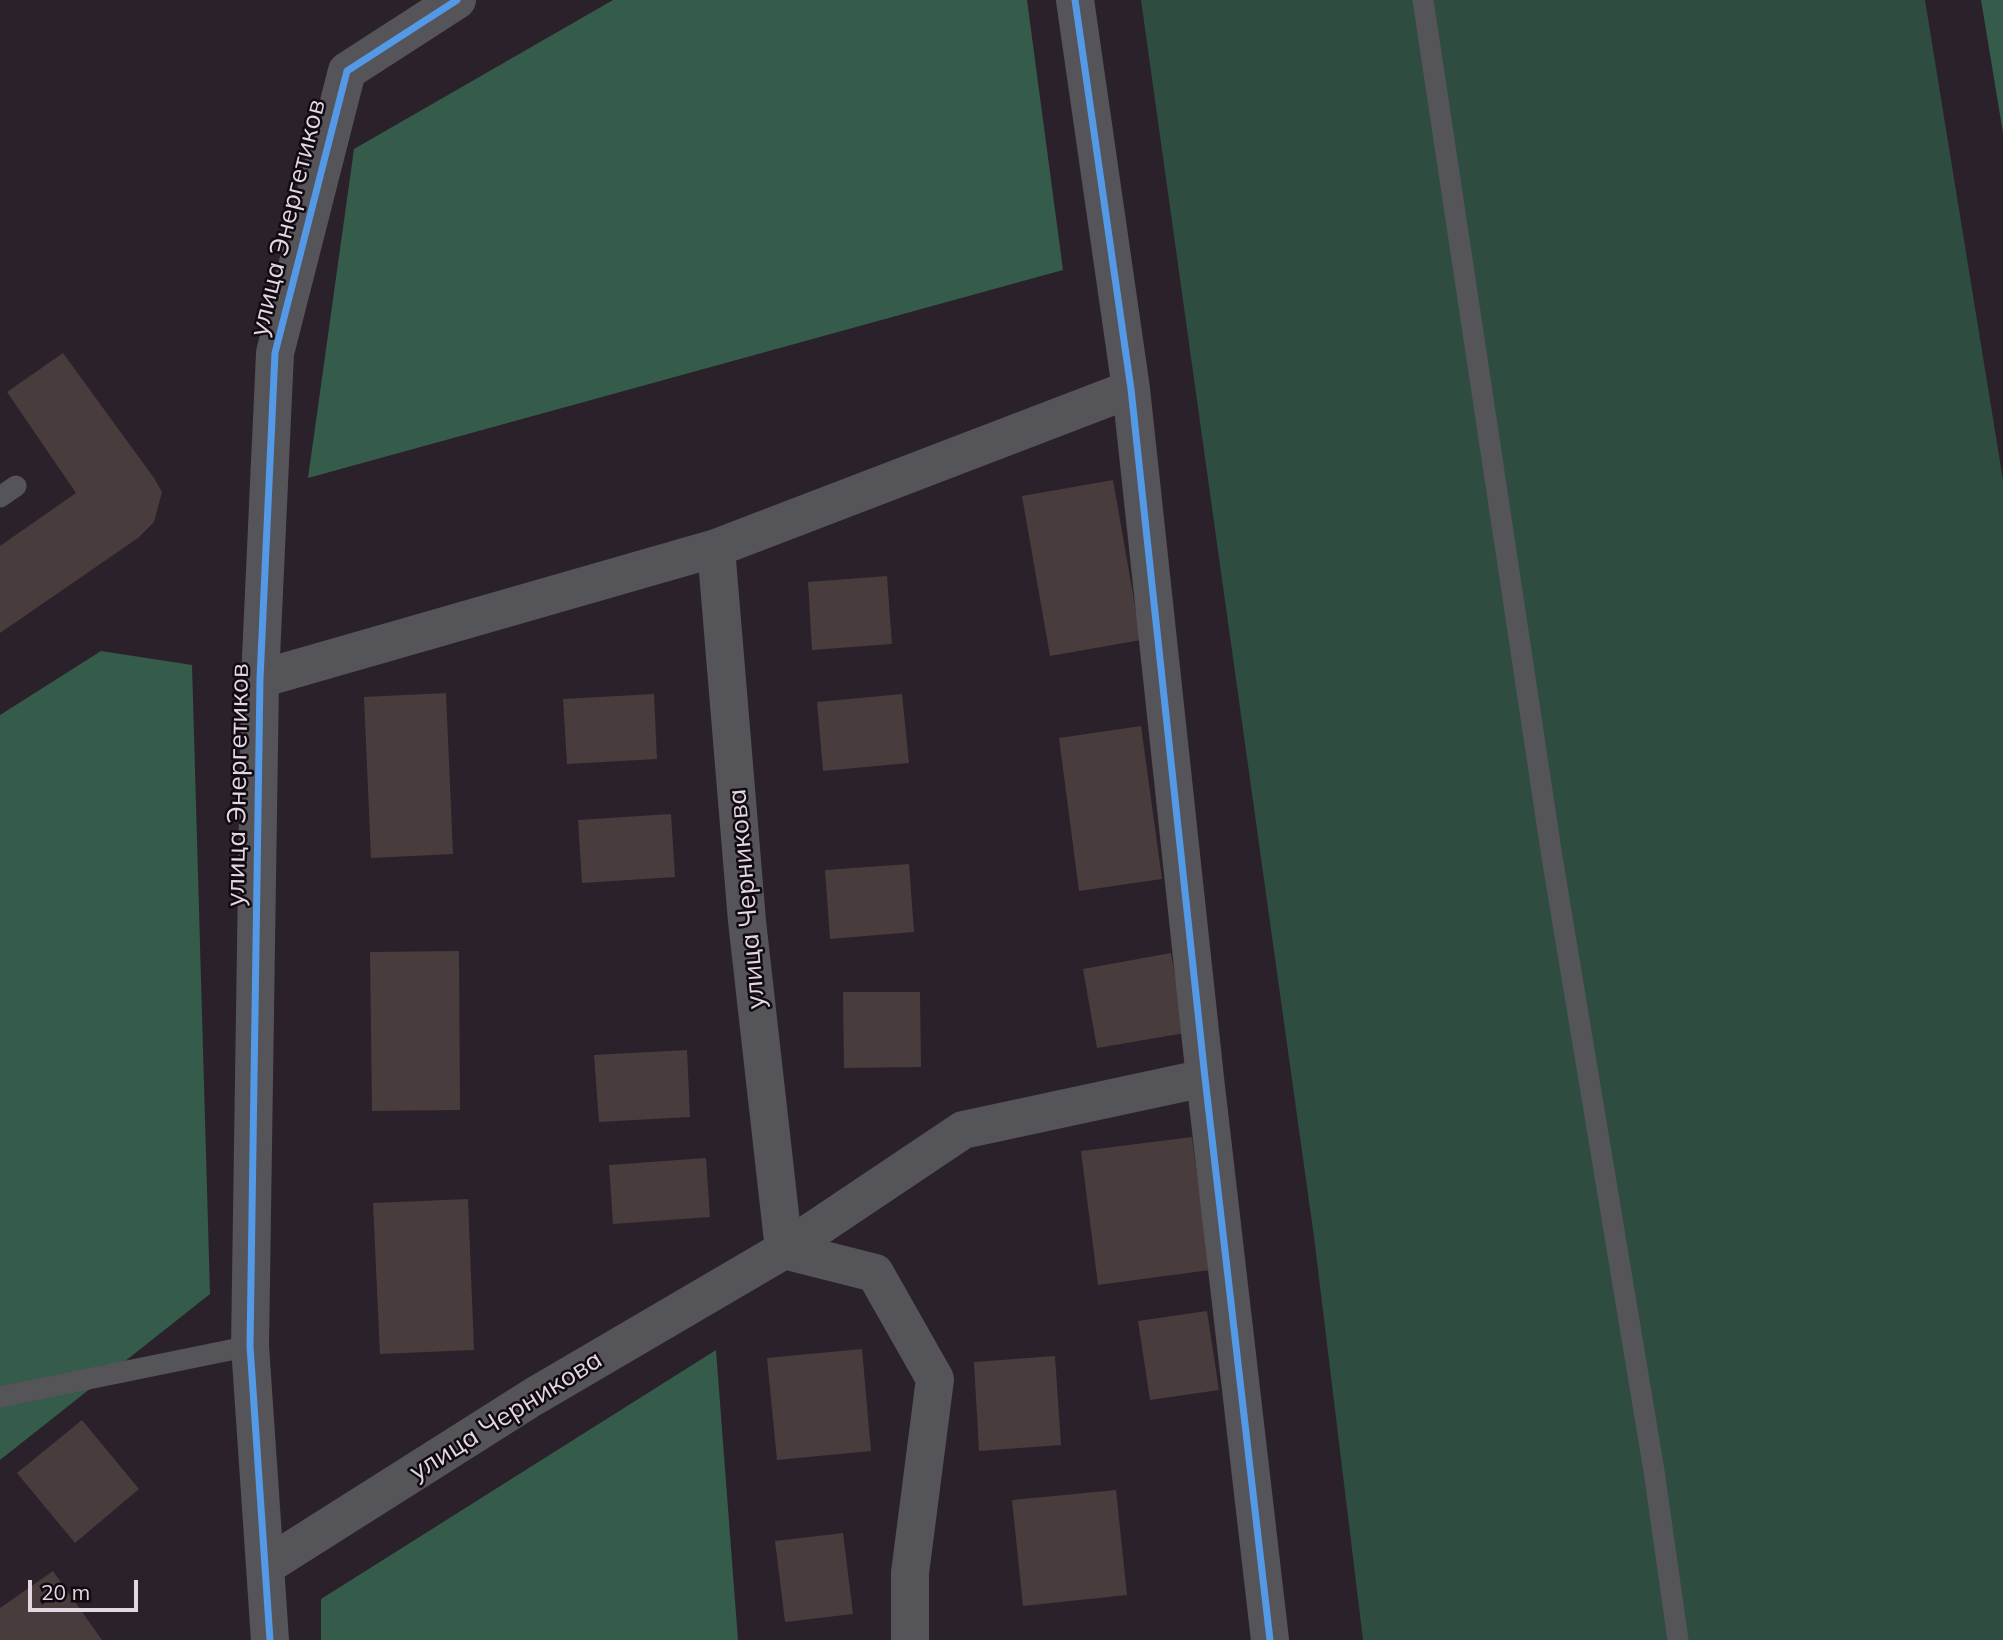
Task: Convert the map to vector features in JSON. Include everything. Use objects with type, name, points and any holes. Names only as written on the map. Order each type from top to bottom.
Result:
[{"type":"street","name":"улица Энергетиков","points":[[270,1640],[250,1346],[260,679],[275,353],[347,71],[457,0]]},
{"type":"street","points":[[1075,0],[1131,389],[1205,1078],[1270,1640]]},
{"type":"street","points":[[260,679],[716,548],[1131,389]]},
{"type":"street","name":"улица Черникова","points":[[716,548],[747,921],[784,1250]]},
{"type":"street","name":"улица Черникова","points":[[266,1566],[533,1397],[784,1250],[963,1130],[1205,1078]]},
{"type":"street","points":[[784,1250],[875,1273],[934,1379],[909,1573],[910,1640]]},
{"type":"lane","points":[[1423,0],[1552,857],[1654,1472],[1678,1640]]},
{"type":"lane","points":[[0,1397],[250,1346]]},
{"type":"green space","points":[[613,0],[1027,0],[1063,270],[308,478],[354,149]]},
{"type":"green space","points":[[1141,0],[1925,0],[2003,480],[2003,1640],[1363,1640],[1314,1237]]},
{"type":"green space","points":[[1981,0],[2003,0],[2003,133]]},
{"type":"green space","points":[[101,651],[192,665],[210,1294],[0,1460],[0,715]]},
{"type":"green space","points":[[716,1350],[738,1640],[321,1640],[321,1599]]},
{"type":"building","points":[[63,353],[162,492],[154,522],[138,538],[0,633],[0,546],[76,493],[7,392]]},
{"type":"building","points":[[1113,480],[1141,640],[1050,656],[1022,496]]},
{"type":"building","points":[[887,576],[892,644],[812,650],[808,582]]},
{"type":"building","points":[[446,693],[453,854],[371,858],[364,697]]},
{"type":"building","points":[[654,694],[657,759],[567,764],[563,699]]},
{"type":"building","points":[[902,694],[909,763],[823,771],[817,702]]},
{"type":"building","points":[[1141,726],[1162,879],[1079,891],[1059,738]]},
{"type":"building","points":[[671,814],[675,877],[582,883],[578,820]]},
{"type":"building","points":[[909,864],[914,932],[830,939],[825,870]]},
{"type":"building","points":[[459,951],[460,1110],[372,1111],[370,952]]},
{"type":"building","points":[[1171,953],[1185,1033],[1097,1048],[1083,969]]},
{"type":"building","points":[[843,992],[920,992],[921,1067],[844,1068]]},
{"type":"building","points":[[687,1050],[690,1117],[599,1122],[594,1055]]},
{"type":"building","points":[[1192,1137],[1210,1270],[1098,1285],[1081,1151]]},
{"type":"building","points":[[706,1158],[710,1217],[613,1224],[609,1165]]},
{"type":"building","points":[[468,1199],[474,1350],[380,1354],[373,1203]]},
{"type":"building","points":[[1207,1311],[1219,1390],[1150,1400],[1138,1321]]},
{"type":"building","points":[[862,1349],[871,1451],[777,1460],[767,1358]]},
{"type":"building","points":[[1055,1356],[1061,1445],[979,1451],[974,1362]]},
{"type":"building","points":[[82,1420],[139,1489],[75,1543],[17,1473]]},
{"type":"building","points":[[1116,1490],[1127,1595],[1023,1606],[1012,1500]]},
{"type":"building","points":[[843,1533],[853,1614],[785,1622],[775,1541]]},
{"type":"building","points":[[53,1571],[102,1640],[0,1640],[0,1608]]},
{"type":"cycle path","points":[[270,1640],[250,1346],[260,679],[275,353],[347,71],[457,0]]},
{"type":"cycle path","points":[[1075,0],[1131,389],[1205,1078],[1270,1640]]}]
